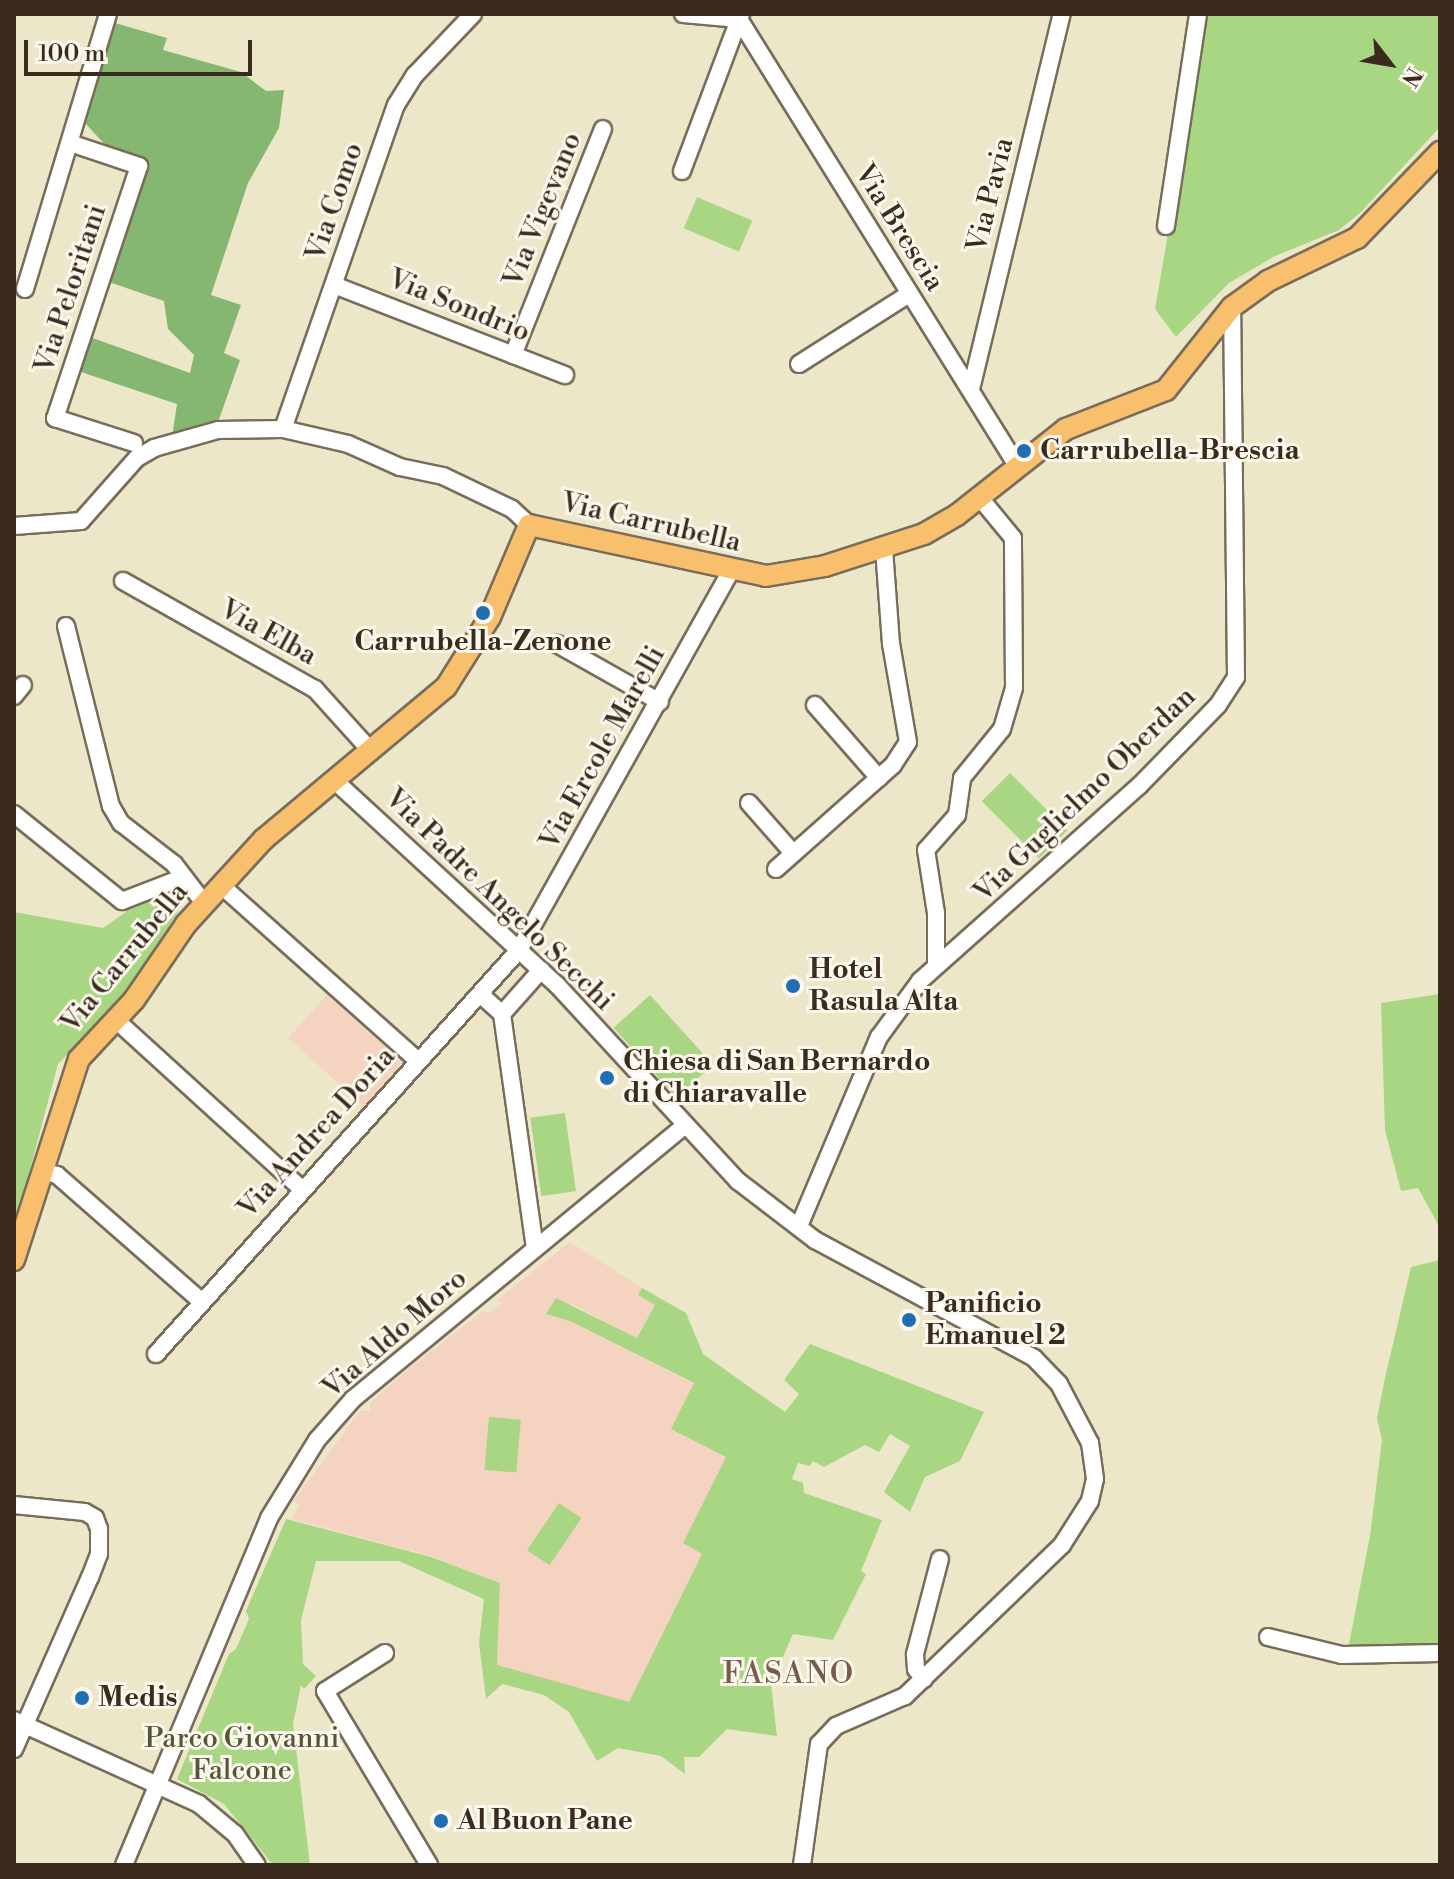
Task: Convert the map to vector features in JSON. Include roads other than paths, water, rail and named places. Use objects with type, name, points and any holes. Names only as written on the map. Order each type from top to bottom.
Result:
[{"type":"main road","name":"Via Carrubella","points":[[14,1260],[71,1073],[116,1020],[204,903],[223,887],[270,833],[428,706],[467,660],[529,525],[731,571],[778,576],[884,548],[938,527],[1076,423],[1166,390],[1232,307],[1268,281],[1357,238],[1440,152]]},
{"type":"street","points":[[25,289],[108,14]]},
{"type":"street","name":"Via Como","points":[[283,429],[396,105],[415,75],[473,14]]},
{"type":"street","points":[[682,171],[740,17],[683,14]]},
{"type":"street","name":"Via Pavia","points":[[971,389],[1062,14]]},
{"type":"street","points":[[1166,226],[1198,14]]},
{"type":"street","name":"Via Brescia","points":[[740,17],[1018,467]]},
{"type":"street","name":"Via Vigevano","points":[[513,355],[603,129]]},
{"type":"street","name":"Via Peloritani","points":[[70,143],[139,166],[55,418],[134,443]]},
{"type":"street","name":"Via Sondrio","points":[[334,285],[565,375]]},
{"type":"street","points":[[799,364],[909,294]]},
{"type":"street","name":"Via Guglielmo Oberdan","points":[[799,1226],[879,1037],[936,966],[1139,786],[1218,705],[1236,677],[1232,307]]},
{"type":"street","points":[[14,526],[81,521],[137,458],[154,448],[218,430],[283,429],[348,444],[400,467],[443,476],[512,509],[529,525]]},
{"type":"street","points":[[936,966],[936,913],[926,850],[957,815],[962,778],[1002,729],[1014,688],[1013,538],[980,498]]},
{"type":"street","points":[[776,869],[879,778],[908,742],[891,644],[884,548]]},
{"type":"street","name":"Via Ercole Marelli","points":[[519,950],[731,571]]},
{"type":"street","name":"Via Elba","points":[[123,581],[315,689],[371,751]]},
{"type":"street","points":[[66,626],[111,806],[121,823],[184,877],[204,903]]},
{"type":"street","points":[[557,644],[660,702]]},
{"type":"street","points":[[815,705],[879,778]]},
{"type":"street","name":"Via Padre Angelo Secchi","points":[[334,780],[541,970],[738,1181],[799,1226],[1034,1358],[1059,1384],[1093,1454],[1090,1501],[1071,1534],[924,1679],[890,1706],[836,1726],[819,1744],[802,1865]]},
{"type":"street","points":[[749,803],[793,853]]},
{"type":"street","points":[[14,814],[122,901],[184,877]]},
{"type":"street","points":[[223,887],[417,1060]]},
{"type":"street","name":"Via Andrea Doria","points":[[156,1354],[519,950]]},
{"type":"street","points":[[502,1014],[541,970]]},
{"type":"street","points":[[480,994],[502,1014],[535,1249]]},
{"type":"street","points":[[116,1020],[302,1189]]},
{"type":"street","name":"Via Aldo Moro","points":[[124,1865],[269,1518],[301,1462],[353,1399],[685,1125]]},
{"type":"street","points":[[42,1171],[57,1175],[202,1302]]},
{"type":"street","points":[[14,1505],[85,1512],[95,1518],[99,1529],[94,1566],[19,1722],[14,1749]]},
{"type":"street","points":[[924,1679],[916,1669],[915,1654],[940,1559]]},
{"type":"street","points":[[1268,1637],[1342,1655],[1440,1653]]},
{"type":"street","points":[[385,1653],[325,1691],[429,1865]]},
{"type":"street","points":[[19,1722],[218,1816],[257,1865]]},
{"type":"place","name":"Carrubella-Brescia","points":[[1024,451]]},
{"type":"place","name":"Carrubella-Zenone","points":[[483,613]]},
{"type":"place","name":"Hotel Rasula Alta","points":[[793,986]]},
{"type":"place","name":"Chiesa di San Bernardo di Chiaravalle","points":[[607,1078]]},
{"type":"place","name":"Panificio Emanuel 2","points":[[909,1320]]},
{"type":"place","name":"Medis","points":[[82,1698]]},
{"type":"place","name":"Al Buon Pane","points":[[441,1821]]},
{"type":"district","name":"FASANO","points":[[789,1674]]},
{"type":"park label","name":"Parco Giovanni Falcone","points":[[242,1755]]}]
